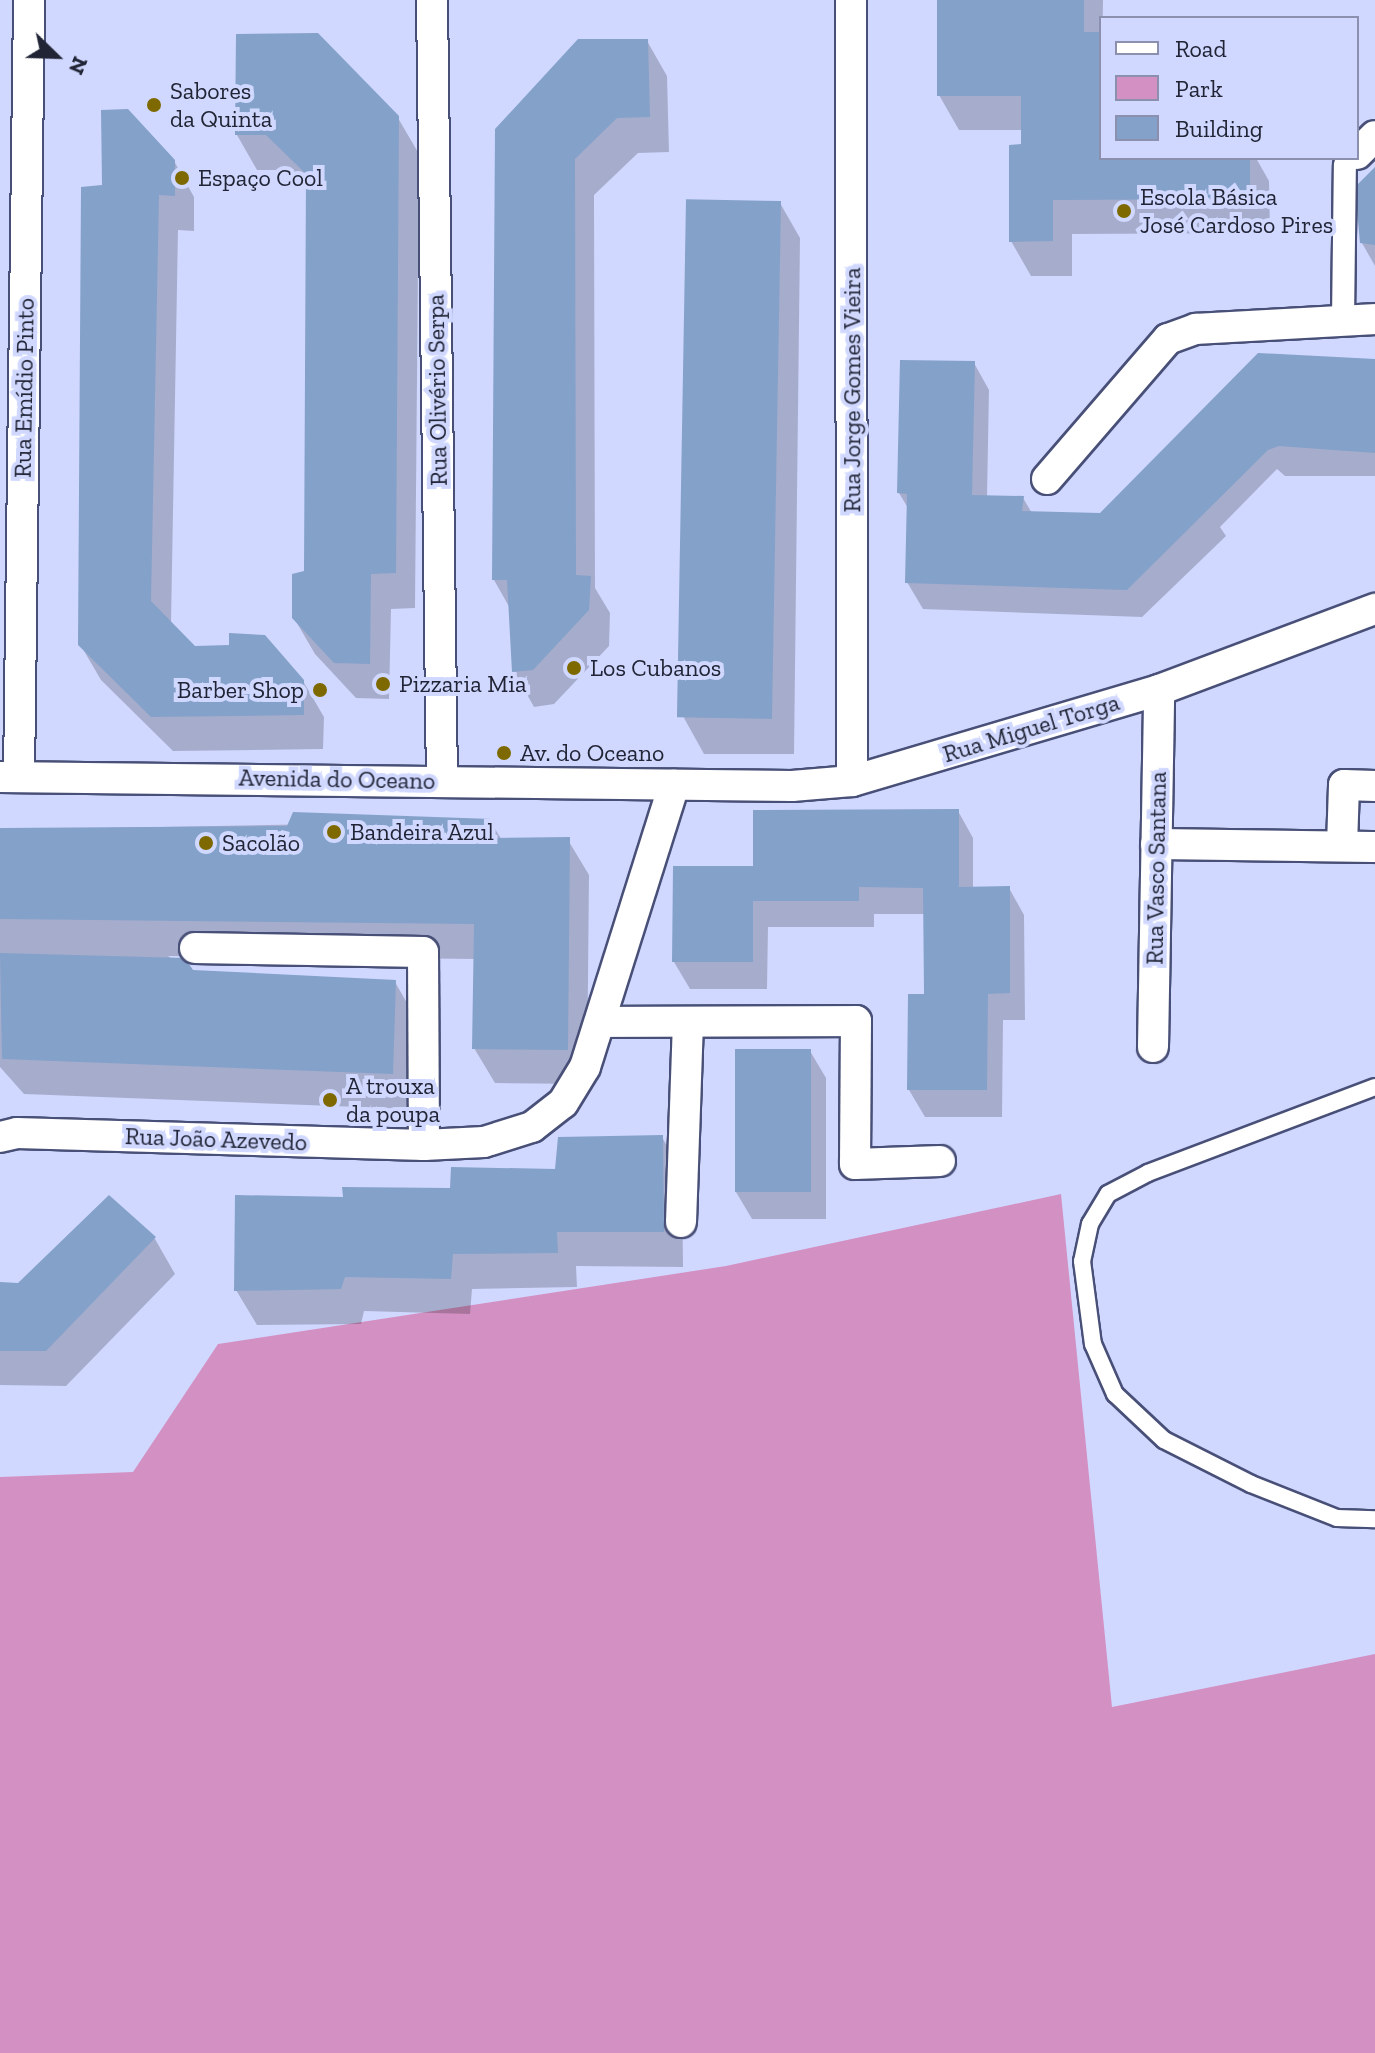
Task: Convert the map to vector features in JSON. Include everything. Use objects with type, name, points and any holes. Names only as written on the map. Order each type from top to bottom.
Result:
[{"type":"street","name":"Rua Emídio Pinto","points":[[9,777],[29,0]]},
{"type":"street","name":"Rua Olivério Serpa","points":[[432,0],[442,780]]},
{"type":"street","name":"Rua Jorge Gomes Vieira","points":[[851,0],[852,781]]},
{"type":"street","points":[[1359,152],[1375,136]]},
{"type":"street","points":[[1343,320],[1352,160]]},
{"type":"street","points":[[1047,479],[1168,339],[1196,329],[1375,319]]},
{"type":"street","name":"Rua Miguel Torga","points":[[674,785],[852,781],[1159,690],[1375,609]]},
{"type":"street","name":"Rua Vasco Santana","points":[[1153,1047],[1159,690]]},
{"type":"street","name":"Avenida do Oceano","points":[[9,777],[674,785]]},
{"type":"street","name":"Rua João Azevedo","points":[[0,1137],[17,1133],[424,1145],[484,1142],[532,1127],[563,1103],[585,1067],[674,785]]},
{"type":"street","points":[[1342,846],[1344,785],[1375,786]]},
{"type":"street","points":[[1156,844],[1375,847]]},
{"type":"street","points":[[195,948],[423,952],[424,1145]]},
{"type":"street","points":[[601,1022],[856,1021],[855,1164],[940,1161]]},
{"type":"street","points":[[681,1222],[688,1022]]},
{"type":"lane","points":[[1375,1087],[1148,1173],[1108,1194],[1090,1224],[1082,1261],[1093,1344],[1115,1394],[1164,1440],[1251,1484],[1337,1518],[1375,1519]]},
{"type":"green space","points":[[1061,1194],[1112,1707],[1375,1654],[1375,2053],[0,2053],[0,1477],[133,1472],[218,1344],[726,1266]]},
{"type":"building","points":[[937,0],[1084,0],[1084,32],[1099,32],[1099,160],[1250,160],[1250,199],[1053,200],[1053,241],[1009,242],[1009,145],[1021,144],[1021,96],[937,96]]},
{"type":"building","points":[[318,33],[399,116],[396,573],[371,574],[370,664],[334,663],[292,618],[292,574],[304,571],[306,174],[266,135],[235,135],[236,34]]},
{"type":"building","points":[[578,39],[648,39],[650,117],[617,118],[575,159],[576,575],[591,576],[589,610],[533,670],[512,672],[507,580],[492,580],[495,129]]},
{"type":"building","points":[[128,109],[175,160],[175,196],[159,195],[151,601],[195,646],[229,645],[229,633],[265,635],[304,680],[304,715],[151,717],[78,645],[81,187],[102,185],[101,110]]},
{"type":"building","points":[[1375,167],[1375,245],[1360,243],[1355,187]]},
{"type":"building","points":[[686,199],[781,201],[772,719],[677,717]]},
{"type":"building","points":[[1258,353],[1375,359],[1375,453],[1279,446],[1268,450],[1127,590],[905,583],[907,494],[897,493],[900,360],[975,361],[972,495],[1024,496],[1022,511],[1100,513]]},
{"type":"building","points":[[959,809],[959,887],[1010,886],[1010,993],[988,994],[987,1090],[907,1090],[908,994],[924,994],[923,888],[859,887],[859,901],[753,901],[753,962],[672,962],[673,866],[753,866],[753,810]]},
{"type":"building","points":[[293,812],[492,819],[491,838],[570,837],[568,1050],[472,1049],[474,924],[0,919],[0,828],[287,826]]},
{"type":"building","points":[[0,953],[185,958],[193,970],[396,980],[393,1074],[2,1059]]},
{"type":"building","points":[[735,1049],[811,1049],[811,1192],[735,1192]]},
{"type":"building","points":[[663,1135],[664,1232],[557,1232],[558,1253],[453,1254],[451,1279],[345,1277],[341,1289],[234,1291],[235,1195],[343,1197],[342,1187],[450,1188],[451,1167],[555,1169],[558,1137]]},
{"type":"building","points":[[109,1195],[156,1237],[46,1351],[0,1351],[0,1282],[18,1283]]},
{"type":"place","name":"Sabores da Quinta","points":[[154,105]]},
{"type":"place","name":"Espaço Cool","points":[[182,178]]},
{"type":"place","name":"Escola Básica José Cardoso Pires","points":[[1124,211]]},
{"type":"place","name":"Los Cubanos","points":[[574,668]]},
{"type":"place","name":"Pizzaria Mia","points":[[383,684]]},
{"type":"place","name":"Barber Shop","points":[[320,690]]},
{"type":"place","name":"Av. do Oceano","points":[[504,753]]},
{"type":"place","name":"Bandeira Azul","points":[[334,832]]},
{"type":"place","name":"Sacolão","points":[[206,843]]},
{"type":"place","name":"A trouxa da poupa","points":[[330,1100]]}]
